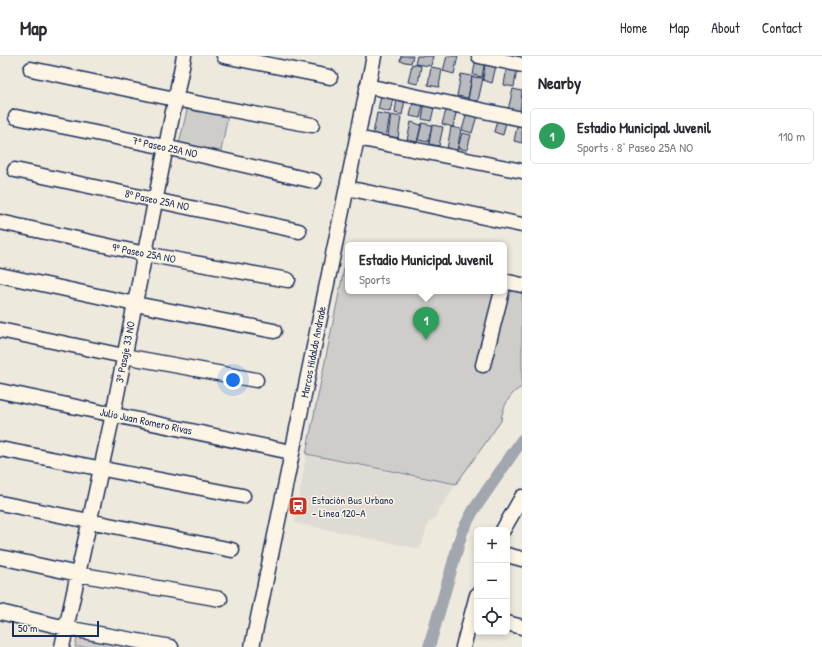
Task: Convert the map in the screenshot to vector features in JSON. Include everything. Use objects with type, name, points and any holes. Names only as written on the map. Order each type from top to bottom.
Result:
[{"type":"street","name":"3º Pasaje 33 NO","points":[[62,647],[113,414],[154,200],[184,56]]},
{"type":"street","points":[[224,56],[330,77]]},
{"type":"street","name":"Marcos Hidaldo Andrade","points":[[252,647],[272,557],[291,452],[341,246],[347,188],[374,56]]},
{"type":"street","points":[[479,56],[522,65]]},
{"type":"street","points":[[31,69],[175,99],[312,125]]},
{"type":"street","points":[[367,86],[522,119]]},
{"type":"street","name":"7º Paseo 25A NO","points":[[16,117],[165,147],[314,181]]},
{"type":"street","points":[[357,138],[522,171]]},
{"type":"street","name":"8º Paseo 25A NO","points":[[15,170],[299,231]]},
{"type":"street","points":[[347,188],[522,224]]},
{"type":"street","name":"9º Paseo 25A NO","points":[[0,222],[144,254],[288,280]]},
{"type":"street","points":[[0,275],[135,304],[274,331]]},
{"type":"street","points":[[507,284],[522,283]]},
{"type":"street","points":[[483,365],[501,294]]},
{"type":"street","points":[[0,330],[124,356],[256,380]]},
{"type":"street","name":"Julio Juan Romero Rivas","points":[[0,391],[291,452]]},
{"type":"street","points":[[0,449],[243,496]]},
{"type":"street","points":[[505,527],[521,501]]},
{"type":"street","points":[[0,503],[232,550]]},
{"type":"street","points":[[510,556],[522,560]]},
{"type":"street","points":[[0,557],[78,574],[220,599]]},
{"type":"street","points":[[0,612],[66,628],[171,647]]},
{"type":"street","points":[[462,647],[474,614]]},
{"type":"street","points":[[510,624],[522,627]]},
{"type":"shaded area","points":[[188,106],[228,115],[220,156],[178,148]]},
{"type":"shaded area","points":[[345,264],[345,294],[507,294],[507,290],[522,293],[522,387],[518,389],[507,401],[501,421],[456,484],[306,454]]},
{"type":"shaded area","points":[[306,455],[455,485],[433,521],[429,522],[420,549],[295,523]]},
{"type":"shaded area","points":[[78,634],[116,642],[115,647],[75,647]]},
{"type":"building","points":[[401,56],[413,56],[411,63],[400,61]]},
{"type":"building","points":[[417,56],[433,56],[431,66],[415,64]]},
{"type":"building","points":[[447,56],[458,56],[454,74],[443,71]]},
{"type":"building","points":[[476,58],[485,60],[482,77],[473,75]]},
{"type":"building","points":[[486,58],[497,61],[492,83],[483,80]]},
{"type":"building","points":[[412,64],[421,66],[418,84],[408,82]]},
{"type":"building","points":[[431,67],[442,69],[439,87],[428,85]]},
{"type":"building","points":[[507,67],[517,69],[514,87],[504,85]]},
{"type":"building","points":[[461,74],[472,76],[468,98],[457,96]]},
{"type":"building","points":[[472,77],[483,78],[478,101],[468,100]]},
{"type":"building","points":[[513,89],[522,91],[520,113],[508,110]]},
{"type":"building","points":[[382,92],[394,94],[390,112],[378,109]]},
{"type":"building","points":[[397,98],[405,100],[402,115],[395,113]]},
{"type":"building","points":[[414,98],[424,100],[420,118],[410,116]]},
{"type":"building","points":[[425,101],[435,103],[431,121],[422,119]]},
{"type":"building","points":[[447,107],[457,109],[453,127],[442,124]]},
{"type":"building","points":[[468,109],[478,112],[472,133],[462,130]]},
{"type":"building","points":[[377,113],[390,115],[386,137],[373,134]]},
{"type":"building","points":[[391,115],[401,117],[398,138],[388,136]]},
{"type":"building","points":[[497,120],[506,122],[503,135],[494,132]]},
{"type":"building","points":[[411,122],[421,125],[417,142],[407,140]]},
{"type":"building","points":[[518,122],[522,123],[522,143],[514,141]]},
{"type":"building","points":[[422,123],[432,125],[428,142],[418,140]]},
{"type":"building","points":[[432,125],[443,127],[439,146],[429,144]]},
{"type":"building","points":[[451,127],[461,129],[457,151],[447,149]]},
{"type":"building","points":[[462,133],[471,135],[467,150],[458,148]]},
{"type":"waterway","points":[[429,647],[462,532],[473,511],[522,440]]},
{"type":"place","name":"Estadio Municipal Juvenil","points":[[426,340]]},
{"type":"place","name":"Estación Bus Urbano - Linea 120-A","points":[[298,506]]}]
